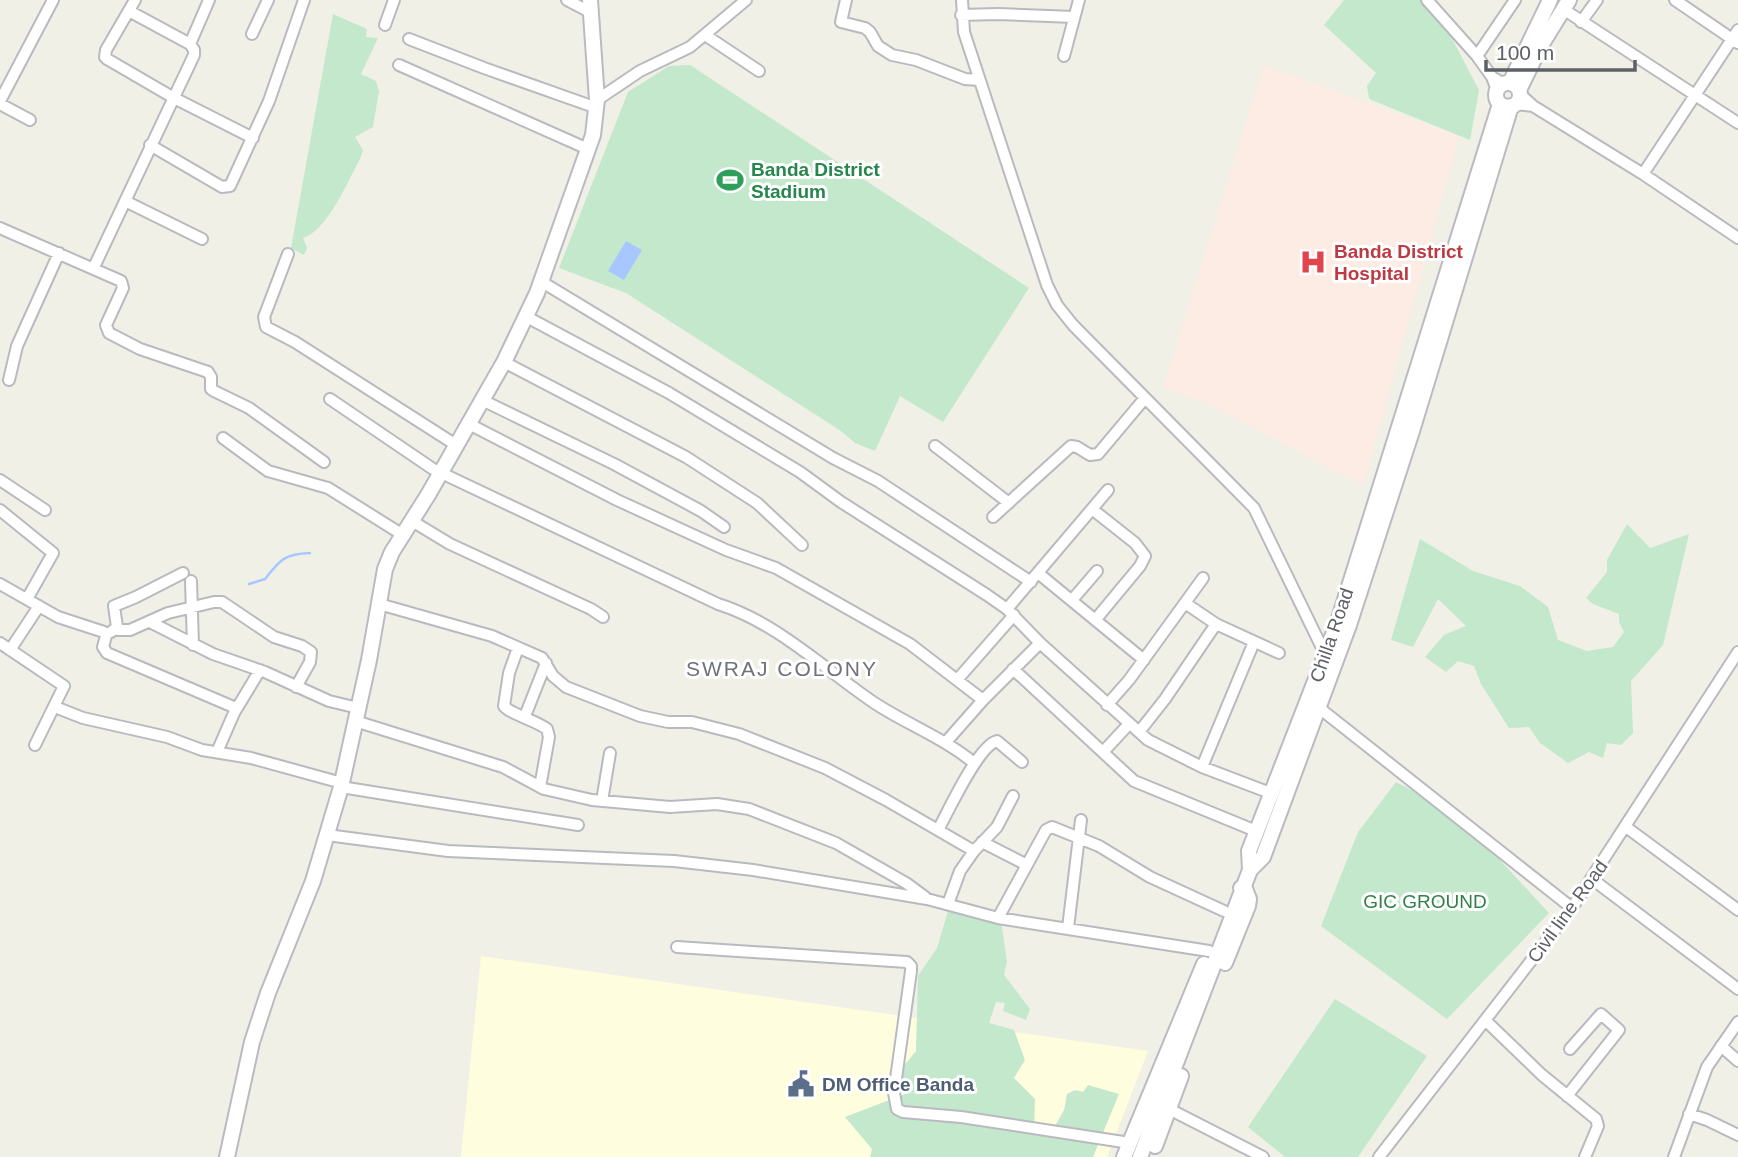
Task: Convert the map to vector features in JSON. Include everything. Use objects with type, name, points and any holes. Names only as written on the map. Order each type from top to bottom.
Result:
[{"type":"main road","points":[[1250,870],[1263,857],[1314,704],[1349,625],[1508,92],[1550,0]]},
{"type":"main road","points":[[1508,92],[1566,5]]},
{"type":"main road","points":[[228,1157],[252,1042],[268,993],[313,881],[341,785],[385,569],[503,362],[542,282],[588,149],[597,104],[591,7]]},
{"type":"main road","name":"Chilla Road","points":[[1140,1157],[1228,914],[1250,870],[1249,851],[1256,831],[1314,704],[1325,654],[1435,332]]},
{"type":"main road","points":[[1150,1157],[1248,906],[1249,899],[1244,886]]},
{"type":"main road","points":[[1124,1157],[1209,951],[1228,914]]},
{"type":"street","points":[[30,120],[0,103],[53,0]]},
{"type":"street","points":[[190,44],[209,0]]},
{"type":"street","points":[[252,34],[268,0]]},
{"type":"street","points":[[150,145],[227,188],[233,182],[253,138],[290,45],[304,0]]},
{"type":"street","points":[[385,25],[394,0]]},
{"type":"street","points":[[567,0],[591,7]]},
{"type":"street","points":[[409,39],[484,68],[597,104],[640,71],[680,52],[705,35],[746,0]]},
{"type":"street","points":[[846,0],[841,22],[865,28],[883,51],[916,60],[957,77],[979,80]]},
{"type":"street","points":[[962,0],[961,15],[979,80],[1047,285],[1058,305],[1073,325],[1255,508],[1325,654]]},
{"type":"street","points":[[1064,57],[1079,0]]},
{"type":"street","points":[[1477,56],[1515,0]]},
{"type":"street","points":[[1581,22],[1597,0]]},
{"type":"street","points":[[1643,174],[1693,95],[1736,37],[1676,0]]},
{"type":"street","points":[[1430,1],[1508,92],[1643,174],[1738,238]]},
{"type":"street","points":[[94,267],[150,145],[174,98],[194,55],[190,44],[132,5],[106,50],[105,57],[174,98],[253,138]]},
{"type":"street","points":[[1566,5],[1581,22],[1738,123]]},
{"type":"street","points":[[961,15],[1074,17]]},
{"type":"street","points":[[705,35],[759,71]]},
{"type":"street","points":[[399,65],[588,149]]},
{"type":"street","points":[[125,201],[202,239]]},
{"type":"street","points":[[0,228],[121,281],[123,284],[106,325],[109,333],[140,349],[208,372],[214,391],[249,408],[324,461]]},
{"type":"street","points":[[9,380],[17,346],[59,253]]},
{"type":"street","points":[[288,254],[264,317],[266,327],[295,342],[456,445]]},
{"type":"street","points":[[542,282],[833,458],[878,481],[1072,600],[1144,660]]},
{"type":"street","points":[[525,317],[669,393],[800,472],[841,502],[1011,612],[1107,705],[1161,748],[1273,794]]},
{"type":"street","points":[[503,362],[708,471],[757,503],[802,545]]},
{"type":"street","points":[[993,517],[1071,446],[1090,455],[1098,454],[1145,398]]},
{"type":"street","points":[[330,399],[440,473],[718,604],[745,614],[873,701],[946,742],[974,763]]},
{"type":"street","points":[[482,400],[614,464],[701,511],[724,527]]},
{"type":"street","points":[[469,424],[617,500],[726,550],[776,568],[885,628],[983,700]]},
{"type":"street","points":[[223,438],[268,471],[328,488],[403,535]]},
{"type":"street","points":[[935,446],[1009,503]]},
{"type":"street","points":[[0,480],[45,510]]},
{"type":"street","points":[[957,680],[1011,612],[1034,577],[1108,490]]},
{"type":"street","points":[[1092,509],[1135,543],[1145,556],[1140,566],[1096,619]]},
{"type":"street","points":[[0,510],[53,553],[27,599]]},
{"type":"street","points":[[412,521],[450,544],[591,608],[603,617]]},
{"type":"street","points":[[1072,600],[1097,571]]},
{"type":"street","points":[[117,629],[114,606],[187,577],[193,607],[193,645]]},
{"type":"street","points":[[1107,705],[1144,660],[1203,578]]},
{"type":"street","points":[[0,584],[62,618],[105,634],[117,629],[130,630],[168,613],[222,602],[278,639],[311,652],[310,662],[296,687]]},
{"type":"street","points":[[1185,603],[1216,624],[1279,653]]},
{"type":"street","points":[[379,604],[465,626],[542,658],[553,676],[566,687],[659,721],[692,722],[739,734],[825,768],[974,851]]},
{"type":"street","points":[[35,745],[64,690],[62,683],[5,646],[39,606]]},
{"type":"street","points":[[150,622],[193,645],[260,670],[357,715],[503,767],[540,787],[602,802],[670,807],[717,804],[749,809],[836,843],[896,877],[927,899]]},
{"type":"street","points":[[1139,732],[1216,624]]},
{"type":"street","points":[[105,634],[103,647],[107,653],[236,708]]},
{"type":"street","points":[[1202,767],[1255,642]]},
{"type":"street","points":[[946,742],[1040,643]]},
{"type":"street","points":[[518,648],[509,673],[504,706],[509,712],[525,716],[544,726],[549,733],[540,787]]},
{"type":"street","name":"Civil line Road","points":[[1383,1155],[1572,908],[1738,652]]},
{"type":"street","points":[[525,716],[546,663]]},
{"type":"street","points":[[1013,669],[1134,781],[1256,831]]},
{"type":"street","points":[[217,752],[236,708],[260,670]]},
{"type":"street","points":[[1314,704],[1572,908]]},
{"type":"street","points":[[55,707],[83,718],[167,737],[198,749],[251,758],[341,785],[578,825]]},
{"type":"street","points":[[1103,752],[1129,723]]},
{"type":"street","points":[[938,830],[974,763],[994,741],[998,741],[1022,762]]},
{"type":"street","points":[[602,802],[610,753]]},
{"type":"street","points":[[948,904],[960,871],[974,851],[997,827],[1013,796]]},
{"type":"street","points":[[1068,928],[1081,820]]},
{"type":"street","points":[[998,918],[1048,828],[1052,827],[1099,846],[1150,877],[1228,914]]},
{"type":"street","points":[[1626,827],[1738,910]]},
{"type":"street","points":[[327,835],[448,851],[674,861],[727,867],[927,899],[998,918],[1209,951]]},
{"type":"street","points":[[982,842],[1027,865]]},
{"type":"street","points":[[1592,879],[1738,989]]},
{"type":"street","points":[[677,947],[907,962],[911,971],[894,1094],[897,1109],[903,1112],[961,1117],[1130,1143]]},
{"type":"street","points":[[1567,1096],[1619,1030],[1601,1014],[1570,1049]]},
{"type":"street","points":[[1485,1020],[1598,1122],[1585,1157]]},
{"type":"street","points":[[1674,1157],[1707,1067],[1738,1022]]},
{"type":"street","points":[[1721,1046],[1738,1061]]},
{"type":"street","points":[[1169,1109],[1263,1157]]},
{"type":"street","points":[[1689,1114],[1738,1135]]},
{"type":"shaded area","name":"Banda District Hospital","points":[[1264,65],[1459,136],[1363,486],[1208,404],[1163,388]]},
{"type":"shaded area","name":"DM Office Banda","points":[[481,956],[1148,1051],[1107,1157],[461,1157]]},
{"type":"green space","points":[[1344,0],[1424,0],[1449,24],[1448,31],[1479,90],[1470,140],[1369,99],[1367,86],[1376,73],[1324,25]]},
{"type":"green space","points":[[333,14],[367,29],[366,37],[378,38],[361,74],[376,81],[379,91],[373,127],[355,137],[363,150],[360,159],[329,216],[321,226],[303,238],[307,248],[304,255],[291,248]]},
{"type":"green space","name":"Banda District Stadium","points":[[690,65],[1029,288],[943,422],[900,396],[875,451],[855,443],[841,431],[626,293],[559,268],[628,92],[669,66]]},
{"type":"green space","points":[[1627,524],[1650,548],[1689,534],[1663,645],[1631,681],[1633,733],[1621,745],[1607,743],[1603,758],[1589,752],[1568,763],[1540,743],[1529,727],[1509,728],[1481,684],[1474,666],[1458,661],[1446,672],[1425,657],[1444,635],[1466,626],[1438,599],[1413,647],[1391,640],[1420,539],[1473,571],[1520,586],[1548,607],[1558,640],[1587,651],[1613,647],[1624,632],[1619,622],[1619,614],[1593,604],[1586,598],[1607,572],[1607,560]]},
{"type":"green space","name":"GIC GROUND","points":[[1396,782],[1413,791],[1486,845],[1549,913],[1447,1019],[1321,926],[1358,832]]},
{"type":"green space","points":[[948,911],[1001,922],[1007,961],[1004,975],[1030,1009],[1026,1020],[1003,1011],[1005,1003],[996,1002],[989,1023],[1014,1030],[1025,1060],[1014,1078],[1035,1099],[1034,1129],[1050,1135],[1064,1110],[1067,1094],[1075,1090],[1083,1092],[1088,1085],[1119,1094],[1093,1157],[870,1157],[872,1149],[845,1117],[910,1092],[896,1075],[916,1051],[918,976],[937,948]]},
{"type":"green space","points":[[1335,999],[1427,1056],[1358,1157],[1285,1157],[1248,1127]]},
{"type":"water","points":[[626,241],[642,250],[624,280],[608,271]]},
{"type":"waterway","points":[[249,584],[265,579],[288,557],[310,553]]},
{"type":"place","name":"Banda District Stadium","points":[[730,180]]},
{"type":"place","name":"Banda District Hospital","points":[[1313,262]]},
{"type":"place","name":"DM Office Banda","points":[[801,1084]]},
{"type":"district","name":"SWRAJ COLONY","points":[[782,669]]}]
